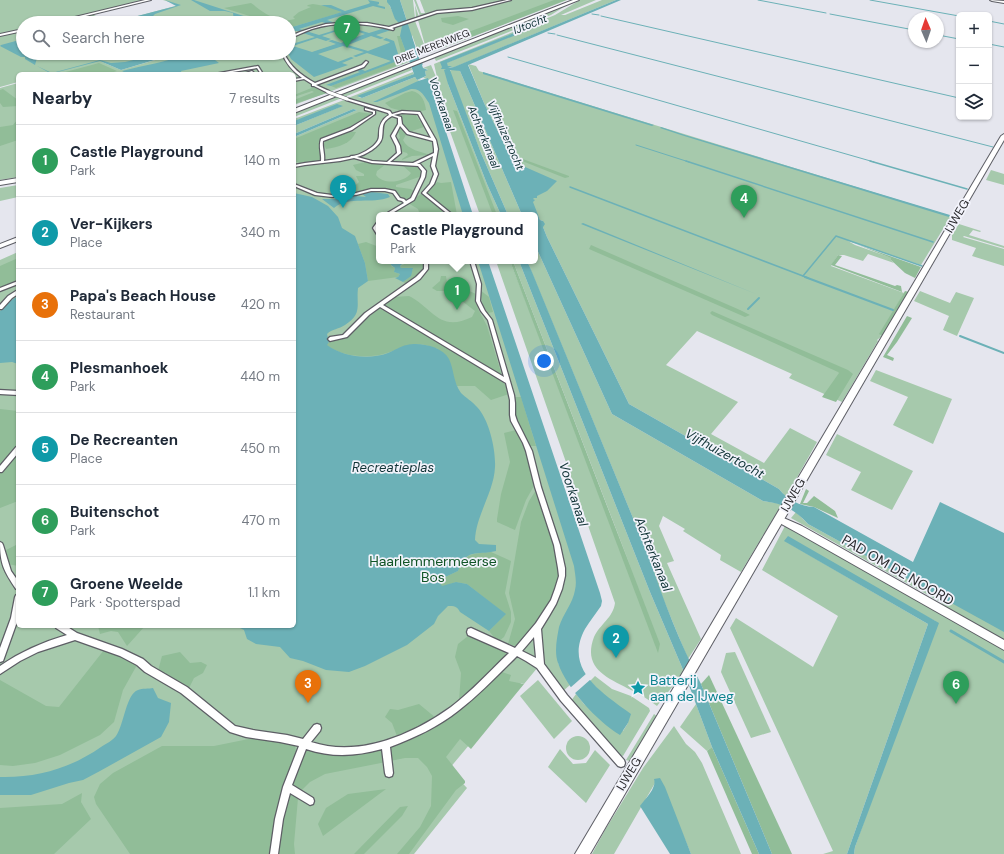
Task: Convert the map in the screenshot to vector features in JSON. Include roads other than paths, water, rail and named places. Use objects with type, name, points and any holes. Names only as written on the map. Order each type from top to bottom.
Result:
[{"type":"highway","name":"DRIE MERENWEG","points":[[296,110],[570,0]]},
{"type":"highway","name":"DRIE MERENWEG","points":[[422,59],[577,0]]},
{"type":"highway","name":"DRIE MERENWEG","points":[[296,105],[408,65]]},
{"type":"highway","points":[[0,183],[16,180]]},
{"type":"highway","points":[[0,187],[16,184]]},
{"type":"street","points":[[82,16],[149,0]]},
{"type":"street","points":[[390,28],[438,12],[472,9],[510,0]]},
{"type":"street","points":[[992,0],[1004,2]]},
{"type":"street","points":[[296,35],[310,29],[342,24],[366,24],[396,29]]},
{"type":"street","points":[[0,35],[16,32]]},
{"type":"street","points":[[286,60],[313,85],[347,99],[389,112],[390,114],[400,118],[400,124],[393,136],[398,146],[399,153],[387,163]]},
{"type":"street","points":[[313,85],[363,66],[367,62]]},
{"type":"street","points":[[226,72],[258,66],[261,72]]},
{"type":"street","points":[[296,80],[304,78]]},
{"type":"street","points":[[322,162],[324,157],[321,145],[322,140],[352,129],[372,116],[374,112],[364,108],[367,106]]},
{"type":"street","points":[[296,166],[352,157],[369,150],[378,143],[381,137],[381,128],[386,118],[390,114],[410,112],[419,113],[436,145],[433,166],[436,174],[435,179],[424,193],[416,194]]},
{"type":"street","points":[[400,124],[408,133],[434,140]]},
{"type":"street","name":"IJWEG","points":[[582,854],[1004,136]]},
{"type":"street","points":[[414,164],[434,154]]},
{"type":"street","points":[[352,157],[366,161],[414,164],[421,167],[424,172],[436,174]]},
{"type":"street","points":[[391,212],[413,199],[424,172]]},
{"type":"street","points":[[296,186],[316,194],[325,195],[347,195],[371,190],[385,190],[394,192],[399,199],[406,203]]},
{"type":"street","points":[[424,193],[447,212]]},
{"type":"street","points":[[0,246],[16,240]]},
{"type":"street","points":[[330,339],[345,336],[359,322],[424,272],[427,264]]},
{"type":"street","points":[[62,628],[75,636],[122,653],[140,662],[148,669],[184,690],[233,729],[242,732],[288,739],[329,751],[345,752],[386,744],[415,732],[450,712],[468,698],[516,652],[543,620],[555,599],[562,574],[561,564],[527,446],[514,421],[512,413],[512,398],[490,320],[483,311],[478,300],[479,284],[473,264]]},
{"type":"street","points":[[0,290],[16,283]]},
{"type":"street","points":[[0,308],[10,297],[16,293]]},
{"type":"street","points":[[380,305],[508,382]]},
{"type":"street","points":[[0,392],[16,393]]},
{"type":"street","points":[[0,470],[16,451]]},
{"type":"street","name":"PAD OM DE NOORD","points":[[779,519],[1004,645]]},
{"type":"street","points":[[0,545],[8,572],[16,584]]},
{"type":"street","points":[[0,658],[15,618],[16,611]]},
{"type":"street","points":[[537,627],[540,665]]},
{"type":"street","points":[[470,632],[516,652],[540,665],[564,698],[620,763]]},
{"type":"street","points":[[0,670],[23,655],[75,636]]},
{"type":"street","points":[[274,854],[279,819],[287,787],[304,744],[317,728]]},
{"type":"street","points":[[386,744],[389,773]]},
{"type":"street","points":[[287,787],[310,801]]},
{"type":"water","points":[[165,0],[181,5],[153,16],[137,16],[176,6]]},
{"type":"water","points":[[191,0],[243,16],[233,16],[233,13],[225,11],[210,11]]},
{"type":"water","points":[[368,0],[379,2],[377,5],[385,7],[385,9],[373,6],[327,20],[338,24],[331,25],[322,22],[299,29],[304,30],[302,31],[296,31],[296,26],[342,12],[321,5],[331,5],[345,11],[370,3]]},
{"type":"water","points":[[387,0],[400,0],[420,61],[423,64],[423,68],[428,70],[425,71],[426,76],[417,80],[415,77],[362,98],[357,96],[414,74],[400,36],[402,26],[395,19]]},
{"type":"water","points":[[616,0],[621,0],[468,65],[484,103],[511,158],[516,163],[557,181],[547,191],[533,199],[535,200],[533,202],[537,212],[521,212],[460,71],[450,70],[481,153],[507,212],[500,212],[487,184],[448,84],[444,70],[446,69],[441,69],[442,67],[440,62],[524,29],[528,30],[447,63],[448,66],[452,66],[448,68],[454,67]]},
{"type":"water","points":[[357,24],[349,27],[369,33],[385,28],[391,30],[376,35],[384,38],[380,39],[371,36],[348,45],[368,51],[389,43],[390,42],[383,40],[386,38],[394,41],[400,60],[331,86],[326,85],[360,72],[357,71],[361,69],[365,71],[391,61],[367,53],[356,57],[353,56],[364,52],[343,46],[318,54],[338,62],[351,57],[354,58],[342,63],[348,65],[314,77],[292,60],[296,60],[296,47],[312,52],[336,44],[328,41],[332,40],[341,43],[365,34],[346,28],[322,36],[331,39],[326,41],[317,38],[296,45],[296,43],[315,37],[303,33],[306,31],[319,35],[342,28],[335,25],[347,26]]},
{"type":"water","points":[[16,41],[16,54],[0,46]]},
{"type":"water","points":[[27,60],[36,60],[35,65]]},
{"type":"water","points":[[100,60],[111,63],[133,60],[155,60],[121,70],[100,61],[56,72]]},
{"type":"water","points":[[168,60],[215,60],[219,63],[181,72],[122,71]]},
{"type":"water","points":[[483,72],[654,125],[652,126],[483,74]]},
{"type":"water","points":[[428,78],[472,212],[462,212],[429,103],[422,93],[411,89],[377,102],[373,102],[418,81]]},
{"type":"water","points":[[337,104],[343,106],[296,125],[296,120]]},
{"type":"water","points":[[353,109],[357,110],[296,136],[296,133]]},
{"type":"water","points":[[661,127],[950,215],[949,217],[681,135],[660,128]]},
{"type":"water","points":[[372,192],[388,194],[390,197],[375,200],[347,202],[334,208],[322,199],[339,199],[355,196],[366,197],[362,194]]},
{"type":"water","name":"Recreatieplas","points":[[296,193],[312,197],[328,206],[338,217],[342,228],[355,236],[365,263],[368,281],[358,288],[358,309],[351,321],[327,334],[329,342],[327,345],[348,355],[365,357],[381,355],[402,346],[412,344],[436,348],[449,359],[458,389],[475,405],[485,419],[493,444],[495,467],[492,485],[478,522],[475,540],[479,544],[496,545],[496,551],[469,555],[465,558],[458,571],[441,579],[440,583],[442,586],[456,582],[467,584],[506,614],[489,631],[460,612],[456,607],[448,606],[438,616],[434,624],[407,645],[365,666],[349,672],[326,670],[303,661],[290,658],[280,647],[256,644],[247,639],[244,630],[240,628],[296,628]]},
{"type":"water","points":[[538,215],[540,220],[545,224],[543,227],[547,237],[629,404],[779,489],[794,502],[814,507],[913,562],[940,502],[1004,533],[1004,632],[808,524],[798,514],[788,508],[763,501],[612,414],[538,252]]},
{"type":"water","points":[[583,223],[756,294],[581,224]]},
{"type":"water","points":[[402,264],[400,266],[401,268],[413,268],[411,276],[403,282],[395,278],[400,274],[394,272],[395,268],[391,265]]},
{"type":"water","points":[[479,264],[489,264],[600,593],[602,601],[601,606],[585,629],[580,644],[579,657],[589,679],[598,689],[631,714],[628,723],[620,735],[602,722],[584,704],[568,683],[558,663],[556,650],[557,636],[561,622],[574,595],[576,578],[574,566]]},
{"type":"water","points":[[520,264],[528,264],[532,272],[649,557],[672,621],[701,684],[772,854],[759,854],[712,747],[684,672],[650,592]]},
{"type":"water","points":[[16,297],[16,363],[12,362],[0,363],[0,311]]},
{"type":"water","points":[[788,536],[939,623],[855,847],[854,854],[847,854],[928,624],[784,541]]},
{"type":"water","points":[[153,688],[158,698],[171,703],[169,722],[161,737],[83,780],[31,795],[0,795],[0,777],[27,776],[66,766],[78,761],[109,742],[119,731],[128,703],[134,693],[140,689]]},
{"type":"water","points":[[660,778],[665,787],[691,854],[670,854],[640,806],[652,790],[654,786],[654,779]]},
{"type":"waterway","points":[[758,0],[826,13]]},
{"type":"waterway","points":[[870,0],[956,15]]},
{"type":"waterway","points":[[592,14],[599,15]]},
{"type":"waterway","points":[[830,14],[908,29]]},
{"type":"waterway","points":[[601,16],[956,97]]},
{"type":"waterway","points":[[992,22],[1004,24]]},
{"type":"waterway","points":[[548,33],[555,34]]},
{"type":"waterway","points":[[557,35],[993,147]]},
{"type":"waterway","points":[[944,36],[956,38]]},
{"type":"waterway","points":[[992,45],[1004,47]]},
{"type":"waterway","points":[[508,57],[874,162]]},
{"type":"waterway","points":[[636,145],[689,162]]},
{"type":"waterway","points":[[686,161],[933,242]]},
{"type":"waterway","points":[[870,161],[967,189]]},
{"type":"waterway","points":[[570,187],[803,276]]},
{"type":"waterway","points":[[803,276],[836,236],[922,266]]},
{"type":"waterway","points":[[803,276],[808,278]]},
{"type":"waterway","points":[[805,277],[893,310]]},
{"type":"waterway","points":[[748,309],[759,298]]},
{"type":"waterway","points":[[960,336],[1004,353]]},
{"type":"waterway","points":[[951,631],[1004,662]]},
{"type":"place","name":"Groene Weelde","points":[[347,48]]},
{"type":"place","name":"De Recreanten","points":[[343,208]]},
{"type":"place","name":"Plesmanhoek","points":[[744,218]]},
{"type":"place","name":"Castle Playground","points":[[457,310]]},
{"type":"place","name":"Ver-Kijkers","points":[[616,658]]},
{"type":"place","name":"Batterij aan de IJweg","points":[[638,688]]},
{"type":"place","name":"Papa's Beach House","points":[[308,703]]},
{"type":"place","name":"Buitenschot","points":[[956,704]]},
{"type":"water label","name":"IJtocht","points":[[530,24]]},
{"type":"water label","name":"Voorkanaal","points":[[442,104]]},
{"type":"water label","name":"Vijfhuizertocht","points":[[506,135]]},
{"type":"water label","name":"Achterkanaal","points":[[484,137]]},
{"type":"water label","name":"Vijfhuizertocht","points":[[725,453]]},
{"type":"water label","name":"Voorkanaal","points":[[574,494]]},
{"type":"water label","name":"Achterkanaal","points":[[654,554]]},
{"type":"park label","name":"Haarlemmermeerse Bos","points":[[433,570]]}]
